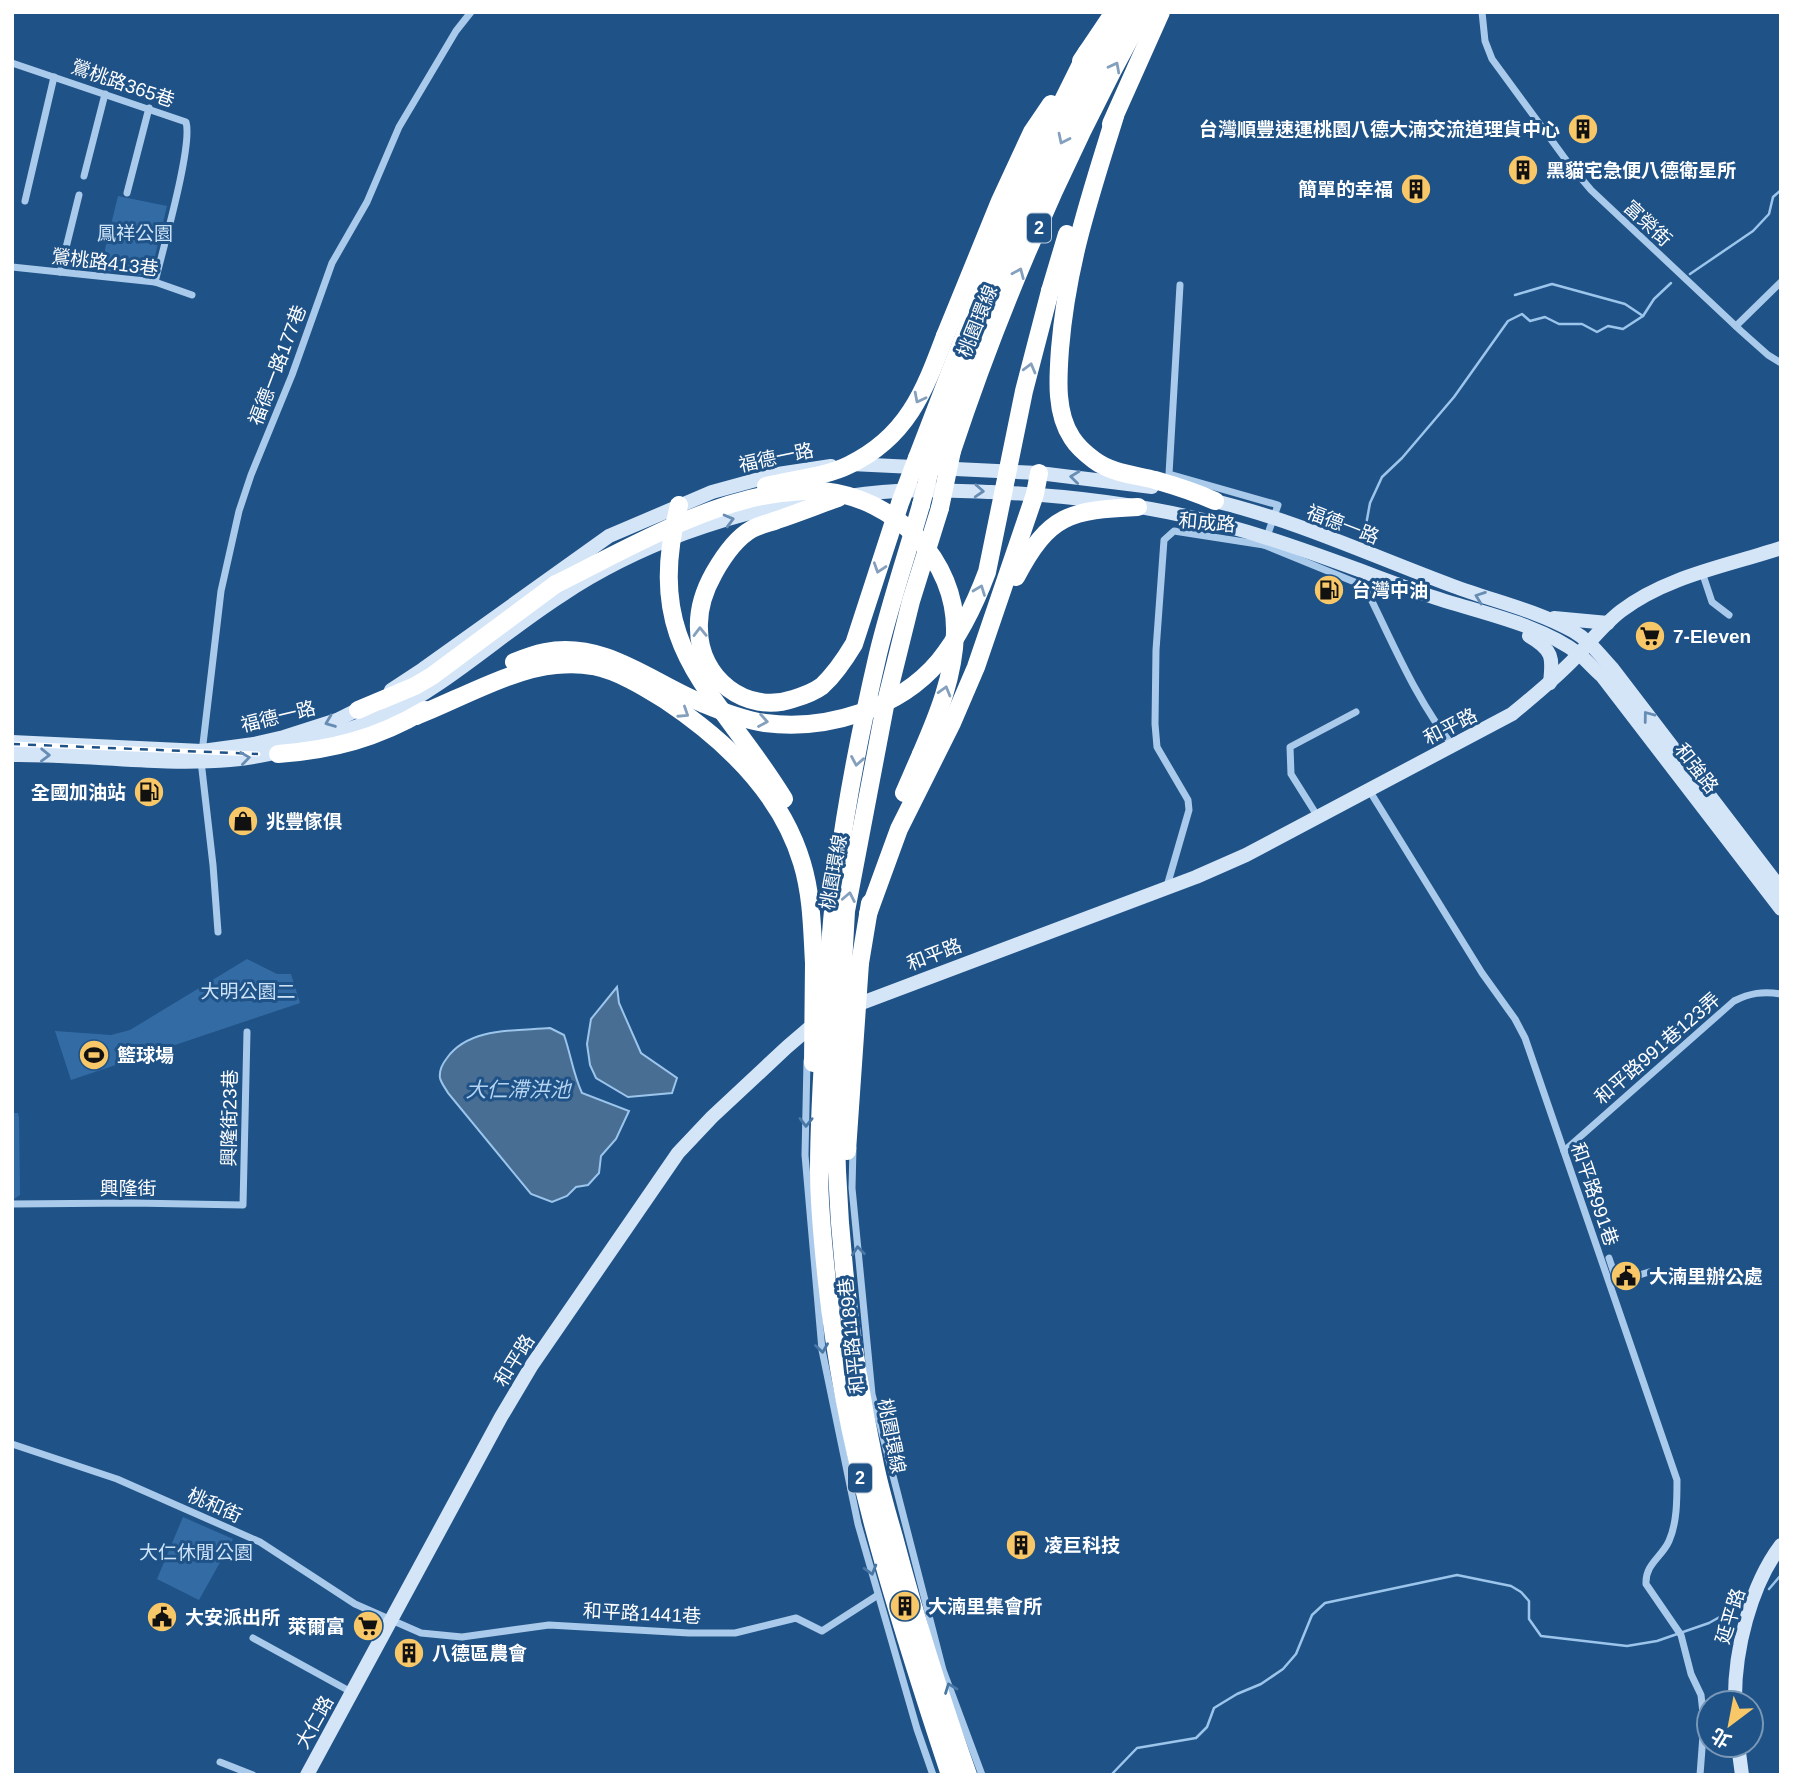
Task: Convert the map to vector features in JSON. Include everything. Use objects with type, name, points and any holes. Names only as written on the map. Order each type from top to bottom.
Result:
[{"type":"highway","points":[[358,710],[432,676],[598,553],[638,532],[721,499],[849,465],[893,436],[916,405],[1000,201],[1032,132],[1114,12]]},
{"type":"highway","name":"桃園環線","points":[[950,1775],[890,1592],[858,1468],[835,1351],[824,1249],[812,1037],[837,964],[885,706],[911,601],[940,508],[943,451],[975,338],[1015,240],[1126,12]]},
{"type":"highway","name":"桃園環線","points":[[968,1775],[942,1702],[907,1586],[875,1466],[855,1347],[842,1249],[837,964],[832,901],[879,651],[921,505],[975,382],[1020,268],[1077,141],[1144,12]]},
{"type":"highway","points":[[278,754],[319,751],[391,729],[490,673],[545,652],[569,650],[617,660],[702,704],[764,723],[789,725],[823,721],[876,708],[917,681],[938,662],[953,642],[977,600],[987,572],[1024,391],[1074,209],[1161,12]]},
{"type":"highway","points":[[838,498],[752,529],[731,548],[706,587],[698,627],[700,645],[716,678],[730,692],[764,704],[784,703],[820,688],[844,662],[854,644],[900,503],[1027,173],[1087,52]]},
{"type":"highway","points":[[1115,116],[1076,241],[1064,306],[1059,398],[1071,437],[1096,462],[1114,471],[1185,488],[1215,501]]},
{"type":"highway","points":[[837,964],[868,914],[899,830],[952,723],[976,667],[1035,494],[1039,473]]},
{"type":"highway","points":[[556,584],[654,535],[727,506],[779,493],[824,491],[864,502],[888,513],[916,535],[930,551],[947,584],[955,630],[953,662],[935,722],[880,853],[868,914]]},
{"type":"highway","points":[[679,505],[670,540],[667,584],[679,643],[693,670],[784,799],[807,852],[818,907],[837,964]]},
{"type":"highway","points":[[992,624],[1031,551],[1054,524],[1073,514],[1097,509],[1138,507]]},
{"type":"highway","points":[[416,716],[510,676],[552,665],[593,666],[655,694],[696,721],[727,746],[783,817],[802,862],[809,889],[837,964]]},
{"type":"main road","name":"福德一路","points":[[12,755],[201,756],[317,727],[358,710],[423,669],[609,536],[712,492],[778,474],[854,463],[1039,473],[1153,487],[1215,501],[1274,518],[1487,599],[1545,617],[1589,642]]},
{"type":"main road","name":"福德一路","points":[[12,741],[230,760],[278,754],[381,717],[431,689],[562,594],[628,558],[722,521],[795,503],[888,489],[1035,494],[1138,507],[1265,541],[1467,609],[1526,626],[1579,654]]},
{"type":"main road","points":[[643,520],[659,537],[647,550]]},
{"type":"main road","name":"和平路","points":[[354,1690],[532,1365],[677,1153],[712,1116],[808,1029],[855,1004],[1246,855],[1512,714],[1550,683],[1608,623],[1650,593],[1682,578],[1781,548]]},
{"type":"main road","points":[[1467,609],[1542,643],[1548,649],[1552,663],[1550,683]]},
{"type":"main road","points":[[1545,617],[1608,623]]},
{"type":"main road","name":"和強路","points":[[1589,642],[1612,668],[1781,889]]},
{"type":"main road","name":"和強路","points":[[1579,654],[1602,676],[1781,909]]},
{"type":"main road","name":"延平路","points":[[1735,1689],[1736,1664],[1750,1604],[1781,1545]]},
{"type":"main road","name":"大仁路","points":[[307,1775],[354,1690]]},
{"type":"street","name":"福德一路177巷","points":[[218,932],[201,756],[220,591],[239,511],[332,263],[367,202],[399,127],[456,31],[471,12]]},
{"type":"street","name":"富榮街","points":[[1482,12],[1485,41],[1492,58],[1569,164],[1600,198],[1736,326],[1781,363]]},
{"type":"street","name":"鶯桃路365巷","points":[[12,63],[186,122],[188,129],[184,161],[155,282]]},
{"type":"street","points":[[25,201],[54,77]]},
{"type":"street","points":[[84,176],[105,94]]},
{"type":"street","points":[[127,193],[149,108]]},
{"type":"street","points":[[60,272],[79,195]]},
{"type":"street","name":"鶯桃路413巷","points":[[12,267],[155,282],[192,295]]},
{"type":"street","points":[[1736,326],[1781,282]]},
{"type":"street","name":"和成路","points":[[1180,285],[1169,474],[1278,505],[1274,518]]},
{"type":"street","points":[[1274,518],[1265,541],[1362,585],[1367,591],[1421,697],[1439,729],[1453,746]]},
{"type":"street","name":"和成路","points":[[1167,887],[1189,810],[1188,800],[1157,747],[1156,650],[1164,540],[1174,531],[1265,541]]},
{"type":"street","points":[[1702,572],[1712,602],[1729,615]]},
{"type":"street","points":[[1318,817],[1291,774],[1290,747],[1356,712]]},
{"type":"street","name":"和平路991巷","points":[[1369,790],[1482,973],[1520,1028],[1677,1480],[1670,1540],[1645,1575],[1646,1584],[1678,1632],[1701,1695],[1704,1722],[1700,1775]]},
{"type":"street","name":"和平路991巷123弄","points":[[1564,1151],[1734,1001],[1747,994],[1781,994]]},
{"type":"street","name":"和平路1189巷","points":[[855,1004],[852,1188],[873,1394],[943,1670],[982,1775]]},
{"type":"street","name":"和平路1189巷","points":[[808,1029],[805,1155],[822,1350],[858,1524],[916,1729],[933,1775]]},
{"type":"street","name":"興隆街23巷","points":[[243,1205],[247,1032]]},
{"type":"street","name":"興隆街","points":[[12,1205],[243,1205]]},
{"type":"street","points":[[1609,1258],[1617,1282],[1649,1272]]},
{"type":"street","name":"桃和街","points":[[12,1444],[117,1479],[260,1542],[355,1604],[392,1621]]},
{"type":"street","name":"和平路1441巷","points":[[392,1621],[421,1633],[462,1637],[549,1625],[735,1633],[796,1618],[822,1631],[878,1595]]},
{"type":"street","points":[[253,1638],[354,1690]]},
{"type":"street","points":[[916,1729],[958,1708]]},
{"type":"street","points":[[220,1762],[253,1775]]},
{"type":"green space","name":"鳳祥公園","points":[[118,196],[167,206],[150,277],[100,270]]},
{"type":"green space","name":"大明公園二","points":[[247,959],[277,974],[291,974],[300,1003],[71,1080],[55,1031],[111,1035],[130,1030]]},
{"type":"green space","points":[[12,1113],[18,1113],[19,1118],[20,1195],[14,1199]]},
{"type":"green space","name":"大仁休閒公園","points":[[183,1517],[233,1539],[199,1600],[157,1579]]},
{"type":"water","points":[[617,987],[619,1003],[641,1053],[677,1078],[672,1093],[628,1097],[596,1078],[590,1065],[587,1044],[591,1019]]},
{"type":"water","name":"大仁滯洪池","points":[[550,1028],[564,1035],[582,1093],[629,1111],[616,1139],[601,1156],[599,1173],[588,1185],[576,1187],[567,1196],[552,1202],[531,1194],[448,1093],[440,1075],[447,1058],[456,1048],[468,1041],[494,1032]]},
{"type":"waterway","points":[[1690,274],[1753,231],[1769,214],[1773,197],[1781,190]]},
{"type":"waterway","points":[[1366,525],[1370,503],[1382,477],[1402,458],[1454,397],[1508,321],[1522,314],[1530,321],[1545,317],[1559,324],[1582,324],[1597,332],[1608,326],[1623,329],[1643,316],[1654,299],[1671,283]]},
{"type":"waterway","points":[[1515,295],[1552,284],[1625,304],[1643,316]]},
{"type":"waterway","points":[[1111,1775],[1137,1748],[1196,1738],[1207,1727],[1214,1708],[1261,1684],[1283,1669],[1296,1654],[1312,1615],[1325,1603],[1457,1575],[1511,1586],[1521,1592],[1529,1601],[1529,1619],[1541,1636],[1627,1646],[1657,1641],[1709,1623],[1734,1609]]},
{"type":"waterway","points":[[1769,1589],[1781,1575]]},
{"type":"railway","points":[[12,744],[258,754]]},
{"type":"place","name":"台灣順豐速運桃園八德大湳交流道理貨中心","points":[[1583,129]]},
{"type":"place","name":"黑貓宅急便八德衛星所","points":[[1523,170]]},
{"type":"place","name":"簡單的幸福","points":[[1416,189]]},
{"type":"place","name":"台灣中油","points":[[1329,590]]},
{"type":"place","name":"7-Eleven","points":[[1650,636]]},
{"type":"place","name":"全國加油站","points":[[149,792]]},
{"type":"place","name":"兆豐傢俱","points":[[243,821]]},
{"type":"place","name":"籃球場","points":[[94,1055]]},
{"type":"place","name":"大湳里辦公處","points":[[1626,1276]]},
{"type":"place","name":"凌巨科技","points":[[1021,1545]]},
{"type":"place","name":"大湳里集會所","points":[[905,1606]]},
{"type":"place","name":"大安派出所","points":[[162,1617]]},
{"type":"place","name":"萊爾富","points":[[368,1626]]},
{"type":"place","name":"八德區農會","points":[[409,1653]]}]
